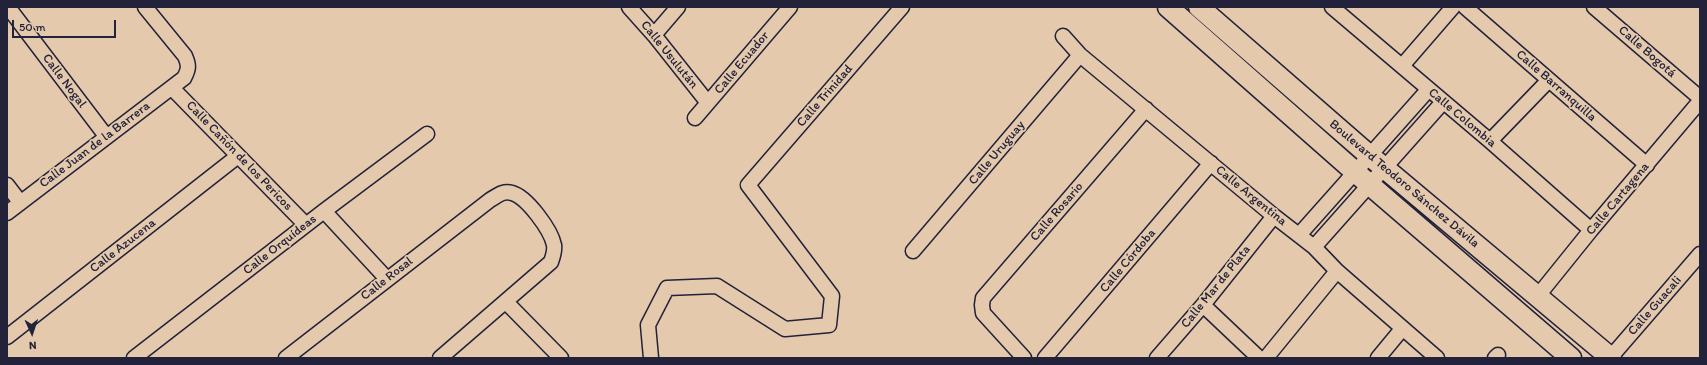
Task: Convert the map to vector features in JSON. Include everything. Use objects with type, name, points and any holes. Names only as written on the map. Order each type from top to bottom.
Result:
[{"type":"street","name":"Calle Nogal","points":[[8,7],[106,136]]},
{"type":"street","name":"Calle Juan de la Barrera","points":[[7,213],[184,78],[188,69],[188,62],[145,7]]},
{"type":"street","name":"Calle Usulután","points":[[629,7],[654,35],[708,104]]},
{"type":"street","points":[[654,35],[678,7]]},
{"type":"street","name":"Calle Ecuador","points":[[695,118],[790,7]]},
{"type":"street","name":"Calle Trinidad","points":[[651,358],[648,325],[667,288],[716,286],[785,329],[829,324],[832,296],[748,185],[902,7]]},
{"type":"street","name":"Boulevard Teodoro Sánchez Dávila","points":[[1168,7],[1355,172],[1571,358]]},
{"type":"street","name":"Boulevard Teodoro Sánchez Dávila","points":[[1199,7],[1370,156],[1610,358]]},
{"type":"street","name":"Calle Colombia","points":[[1332,7],[1428,90],[1490,141],[1591,230]]},
{"type":"street","points":[[1402,66],[1453,7]]},
{"type":"street","name":"Calle Barranquilla","points":[[1465,7],[1647,165]]},
{"type":"street","name":"Calle Bogotá","points":[[1594,7],[1700,99]]},
{"type":"street","name":"Calle Argentina","points":[[1063,36],[1080,55],[1274,216],[1314,247],[1337,271],[1437,358]]},
{"type":"street","name":"Calle Uruguay","points":[[913,251],[1080,55]]},
{"type":"street","points":[[1490,141],[1549,80]]},
{"type":"street","name":"Calle Cañón de los Pericos","points":[[172,88],[306,225]]},
{"type":"street","points":[[1299,235],[1428,90]]},
{"type":"street","name":"Calle Cartagena","points":[[1537,297],[1700,99]]},
{"type":"street","points":[[1314,247],[1386,168],[1443,102]]},
{"type":"street","name":"Calle Rosario","points":[[1024,358],[983,313],[983,298],[1146,109]]},
{"type":"street","name":"Calle Orquídeas","points":[[134,358],[324,210],[427,134]]},
{"type":"street","name":"Calle Azucena","points":[[7,337],[238,156]]},
{"type":"street","name":"Calle Córdoba","points":[[1045,358],[1212,163]]},
{"type":"street","points":[[7,185],[20,202]]},
{"type":"street","name":"Calle Rosal","points":[[286,358],[386,279],[502,192],[512,193],[521,197],[537,214],[554,244],[555,253],[551,262],[506,302]]},
{"type":"street","points":[[324,210],[386,279]]},
{"type":"street","name":"Calle Mar de Plata","points":[[1157,358],[1203,305],[1274,216]]},
{"type":"street","name":"Calle Guacali","points":[[1610,358],[1700,254]]},
{"type":"street","points":[[1266,358],[1337,271]]},
{"type":"street","points":[[440,358],[506,302],[561,358]]},
{"type":"street","points":[[1203,305],[1259,358]]},
{"type":"street","points":[[1378,358],[1402,329]]}]
